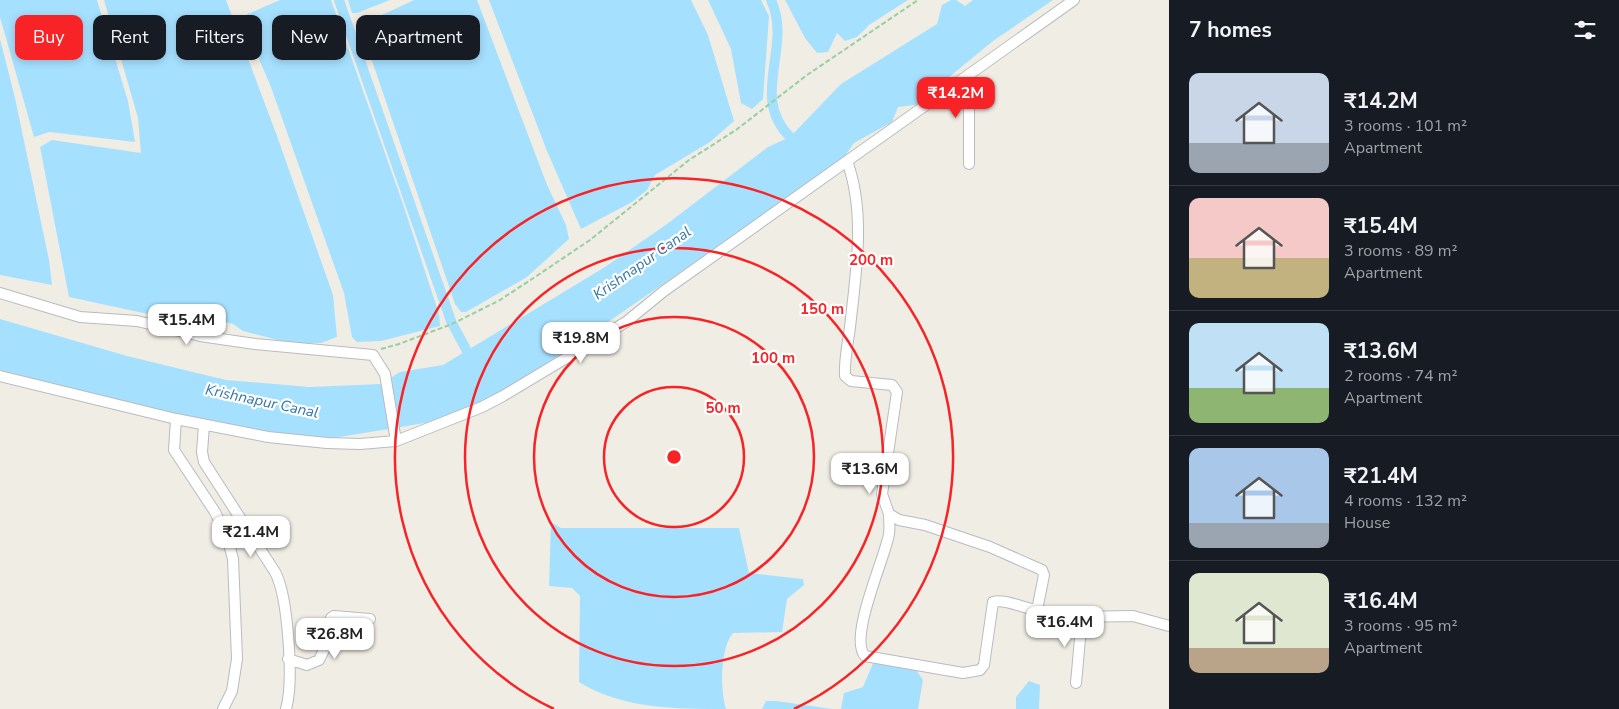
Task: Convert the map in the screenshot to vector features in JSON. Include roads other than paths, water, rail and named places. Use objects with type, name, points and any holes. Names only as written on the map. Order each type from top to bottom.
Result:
[{"type":"street","points":[[0,376],[176,419],[268,438],[327,443],[396,441],[482,408],[626,322],[664,291],[1074,0]]},
{"type":"street","points":[[969,74],[969,164]]},
{"type":"street","points":[[848,161],[855,182],[858,203],[854,285],[845,376],[851,381],[892,385],[897,392],[882,494],[889,514],[889,534],[863,620],[861,648],[865,656],[953,672],[972,673],[980,670],[984,665],[993,602],[999,601],[1023,609],[1082,617],[1133,616],[1169,626]]},
{"type":"street","points":[[0,293],[80,317],[137,321],[200,336],[255,344],[373,355],[385,374],[396,441]]},
{"type":"street","points":[[176,419],[174,450],[215,512],[226,537],[232,559],[237,659],[232,691],[223,709]]},
{"type":"street","points":[[204,424],[202,452],[204,462],[275,572],[282,588],[290,688],[286,709]]},
{"type":"street","points":[[889,514],[899,520],[925,525],[990,547],[1042,570],[1044,575],[1037,610]]},
{"type":"street","points":[[288,659],[307,665],[319,660],[326,646],[331,618],[334,616],[370,619]]},
{"type":"street","points":[[1076,683],[1082,617]]},
{"type":"water","points":[[0,0],[97,0],[102,15],[93,15],[93,60],[115,60],[128,101],[135,142],[49,132],[34,137],[0,17]]},
{"type":"water","points":[[104,0],[226,0],[232,15],[176,15],[176,60],[248,60],[333,295],[337,337],[321,343],[289,343],[243,331],[233,324],[212,319],[190,323],[69,297],[40,147],[52,140],[141,153],[138,118],[121,60],[166,60],[166,15],[108,15]]},
{"type":"water","points":[[280,0],[331,0],[336,15],[272,15],[272,60],[346,60],[346,43],[404,207],[439,314],[440,326],[381,341],[357,342],[352,337],[344,293],[271,87],[259,60],[262,60],[262,15],[246,15]]},
{"type":"water","points":[[348,0],[390,0],[357,13],[352,13]]},
{"type":"water","points":[[414,0],[477,0],[547,185],[566,225],[569,239],[527,277],[466,312],[461,312],[455,304],[372,60],[480,60],[480,15],[382,15]]},
{"type":"water","points":[[489,0],[691,0],[708,35],[734,121],[710,142],[655,175],[647,190],[632,202],[581,229],[547,151]]},
{"type":"water","points":[[708,0],[761,0],[769,16],[763,99],[752,109],[741,103],[731,49]]},
{"type":"water","points":[[785,0],[908,0],[869,25],[857,37],[845,41],[837,33],[828,52],[817,53],[805,38]]},
{"type":"water","name":"Krishnapur Canal","points":[[951,0],[956,0],[965,6],[973,0],[1053,0],[993,41],[915,105],[898,107],[892,122],[854,143],[842,160],[611,320],[481,407],[431,422],[315,441],[136,407],[0,370],[0,319],[127,356],[226,380],[309,387],[381,384],[400,372],[443,365],[605,267],[667,224],[768,147],[790,137],[841,84],[937,24],[942,5]]},
{"type":"water","points":[[0,39],[15,98],[49,260],[52,285],[0,275]]},
{"type":"water","points":[[551,522],[561,528],[739,528],[749,573],[803,579],[804,585],[787,599],[782,632],[733,633],[723,659],[722,681],[726,709],[669,708],[613,698],[579,682],[580,596],[572,588],[549,586]]},
{"type":"water","points":[[874,661],[914,667],[923,680],[918,709],[841,709],[844,693],[863,687]]},
{"type":"water","points":[[1029,681],[1040,685],[1039,709],[1016,709],[1016,697]]},
{"type":"water","points":[[766,701],[776,701],[832,709],[762,709]]},
{"type":"waterway","points":[[339,0],[451,321]]},
{"type":"waterway","points":[[771,0],[776,18],[777,35],[772,88],[773,105],[778,121],[790,137]]},
{"type":"waterway","points":[[453,325],[467,351]]}]
